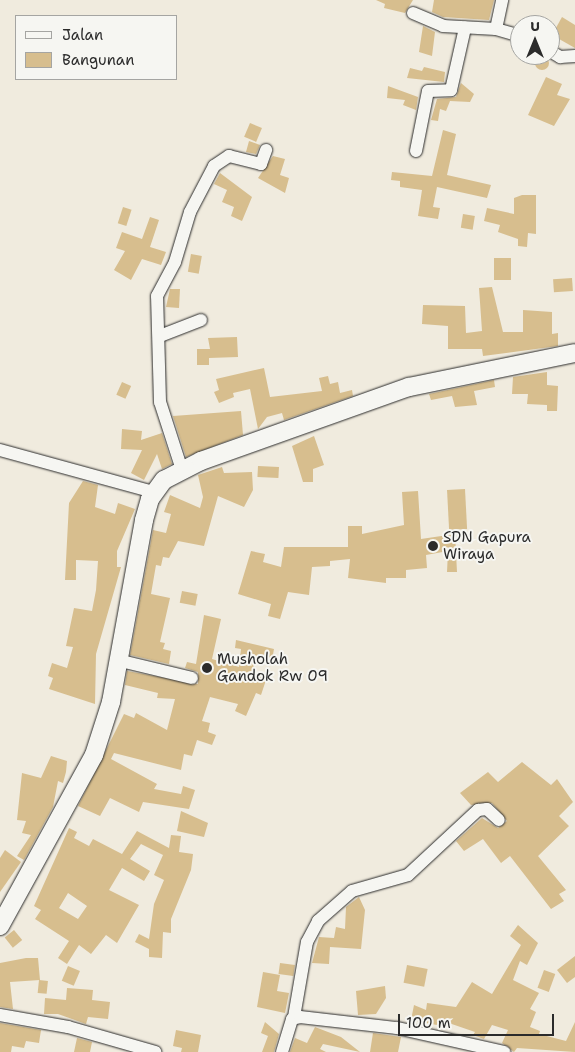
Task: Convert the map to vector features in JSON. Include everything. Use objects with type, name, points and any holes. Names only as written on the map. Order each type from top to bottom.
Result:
[{"type":"main road","points":[[0,926],[94,755],[111,702],[144,520],[154,492],[182,470],[409,387],[494,366],[575,353]]},
{"type":"street","points":[[496,29],[502,0]]},
{"type":"street","points":[[413,14],[443,26],[496,29],[510,33]]},
{"type":"street","points":[[416,151],[428,91],[451,90],[465,28]]},
{"type":"street","points":[[560,57],[575,56]]},
{"type":"street","points":[[182,470],[160,402],[160,336],[157,296],[175,262],[190,212],[214,166],[229,156],[260,164],[266,150]]},
{"type":"street","points":[[160,336],[202,320]]},
{"type":"street","points":[[0,450],[154,492]]},
{"type":"street","points":[[118,660],[192,678]]},
{"type":"street","points":[[282,1052],[294,1017],[307,942],[318,921],[352,891],[408,875],[478,810],[487,809],[499,820]]},
{"type":"street","points":[[0,1015],[68,1027],[155,1052]]},
{"type":"street","points":[[294,1017],[397,1028],[504,1052]]},
{"type":"building","points":[[376,0],[413,0],[405,13],[384,8],[385,4]]},
{"type":"building","points":[[434,0],[494,0],[489,20],[443,17],[432,12]]},
{"type":"building","points":[[562,17],[575,25],[575,48],[560,40],[560,21]]},
{"type":"building","points":[[423,26],[435,32],[432,56],[419,52]]},
{"type":"building","points":[[548,65],[547,68],[542,70],[536,66]]},
{"type":"building","points":[[424,67],[445,72],[444,82],[407,78],[410,68],[422,71]]},
{"type":"building","points":[[546,77],[562,84],[557,95],[570,99],[554,126],[528,115]]},
{"type":"building","points":[[461,83],[474,94],[470,102],[450,101],[446,111],[440,109],[438,121],[431,120],[437,99],[456,97]]},
{"type":"building","points":[[388,86],[418,97],[416,110],[403,105],[405,100],[387,98]]},
{"type":"building","points":[[250,123],[262,128],[256,142],[244,137]]},
{"type":"building","points":[[443,130],[456,134],[447,175],[491,185],[487,198],[437,187],[433,207],[440,208],[438,219],[418,216],[422,190],[400,187],[400,181],[391,180],[392,172],[432,176]]},
{"type":"building","points":[[249,141],[260,145],[256,154],[246,152]]},
{"type":"building","points":[[273,156],[285,159],[280,175],[289,178],[285,193],[258,178]]},
{"type":"building","points":[[220,173],[252,197],[242,221],[231,216],[234,207],[222,202],[227,190],[214,184]]},
{"type":"building","points":[[522,195],[536,195],[536,234],[528,233],[527,247],[518,246],[518,239],[498,232],[500,225],[484,221],[487,208],[514,214],[514,198]]},
{"type":"building","points":[[123,207],[132,210],[126,226],[118,223]]},
{"type":"building","points":[[463,214],[475,216],[473,230],[461,228]]},
{"type":"building","points":[[150,217],[159,220],[150,247],[166,252],[161,265],[142,259],[131,280],[114,270],[125,251],[116,248],[122,232],[142,239]]},
{"type":"building","points":[[191,254],[202,256],[199,274],[188,272]]},
{"type":"building","points":[[494,258],[511,258],[511,280],[494,280]]},
{"type":"building","points":[[572,278],[573,291],[554,292],[553,279]]},
{"type":"building","points":[[492,287],[503,332],[523,332],[523,310],[552,312],[552,334],[558,333],[558,346],[483,356],[482,349],[448,349],[448,326],[422,324],[423,305],[465,306],[466,333],[482,331],[479,288]]},
{"type":"building","points":[[170,289],[180,289],[179,308],[166,307]]},
{"type":"building","points":[[237,337],[238,357],[209,358],[209,365],[197,365],[197,349],[210,349],[208,338]]},
{"type":"building","points":[[264,368],[270,397],[322,391],[319,378],[328,376],[330,384],[338,382],[340,393],[352,390],[353,396],[284,420],[282,413],[267,417],[258,429],[250,389],[233,393],[234,397],[219,403],[214,392],[219,390],[216,379]]},
{"type":"building","points":[[547,372],[547,385],[558,386],[557,411],[547,411],[547,405],[527,404],[528,394],[512,394],[513,377]]},
{"type":"building","points":[[494,380],[495,387],[474,391],[477,405],[455,407],[452,396],[431,400],[429,394]]},
{"type":"building","points":[[122,382],[131,386],[125,399],[116,395]]},
{"type":"building","points":[[241,411],[243,435],[186,457],[173,416]]},
{"type":"building","points":[[122,429],[142,431],[141,440],[162,433],[172,464],[162,469],[157,454],[144,480],[131,473],[142,450],[121,449]]},
{"type":"building","points":[[314,436],[324,465],[313,469],[313,482],[303,482],[292,446]]},
{"type":"building","points":[[258,466],[279,467],[278,478],[257,477]]},
{"type":"building","points":[[222,467],[224,473],[252,472],[253,490],[244,507],[218,496],[204,546],[178,541],[169,558],[163,557],[161,566],[156,565],[151,594],[170,598],[160,642],[165,643],[163,649],[171,651],[169,664],[130,655],[153,530],[166,533],[171,514],[164,512],[170,495],[200,508],[203,497],[198,475]]},
{"type":"building","points":[[83,481],[98,485],[95,507],[115,514],[118,503],[135,509],[117,551],[117,567],[121,567],[96,654],[95,704],[49,689],[53,678],[48,676],[52,663],[67,668],[73,647],[66,646],[74,608],[92,611],[96,590],[98,561],[76,560],[76,580],[65,580],[69,503]]},
{"type":"building","name":"SDN Gapura Wiraya","points":[[465,489],[467,529],[449,530],[447,490]]},
{"type":"building","points":[[418,491],[421,539],[455,534],[457,572],[447,572],[448,551],[426,555],[427,568],[406,570],[406,578],[386,578],[386,583],[348,578],[350,559],[330,561],[330,566],[312,567],[309,595],[288,592],[280,619],[268,616],[271,604],[238,594],[251,551],[265,554],[263,562],[281,567],[284,547],[348,547],[348,526],[362,526],[362,534],[404,525],[402,492]]},
{"type":"building","points":[[182,591],[198,594],[195,606],[180,603]]},
{"type":"building","points":[[204,615],[221,619],[212,659],[239,667],[241,649],[235,648],[236,640],[274,649],[272,660],[255,657],[253,672],[267,677],[261,695],[256,693],[246,716],[235,711],[238,704],[210,697],[202,721],[210,723],[208,732],[216,735],[212,745],[197,740],[192,756],[184,754],[181,770],[114,753],[111,759],[157,784],[154,789],[181,794],[183,786],[195,790],[189,809],[143,802],[139,812],[110,798],[100,816],[78,806],[124,714],[134,718],[136,713],[167,730],[175,699],[157,698],[158,693],[125,685],[127,671],[198,684],[198,672],[185,668],[187,662],[196,664]]},
{"type":"building","points":[[51,756],[67,761],[66,772],[63,783],[58,781],[53,807],[24,860],[17,856],[31,835],[22,833],[26,821],[17,820],[22,773],[41,778]]},
{"type":"building","points":[[522,762],[551,785],[557,779],[573,802],[559,816],[569,826],[538,856],[566,890],[559,894],[564,901],[551,909],[510,856],[501,863],[483,839],[464,851],[456,841],[482,818],[498,828],[507,821],[492,803],[471,805],[460,793],[488,772],[498,782]]},
{"type":"building","points":[[181,811],[208,823],[204,837],[177,831]]},
{"type":"building","points":[[69,828],[77,832],[74,838],[89,846],[93,839],[122,854],[137,831],[169,848],[171,835],[181,836],[179,852],[193,854],[191,870],[171,919],[171,933],[163,932],[162,958],[149,957],[149,949],[135,942],[139,934],[149,939],[154,904],[164,880],[154,875],[163,855],[141,844],[130,859],[150,871],[144,881],[122,868],[109,890],[139,905],[117,943],[106,935],[91,954],[79,945],[67,964],[58,958],[69,941],[35,919],[41,910],[34,906]],"holes":[[[68,893],[87,906],[78,919],[59,908]]]},
{"type":"building","points":[[5,850],[21,862],[0,892],[0,858]]},
{"type":"building","points":[[359,897],[365,910],[361,949],[330,947],[329,964],[312,963],[319,937],[334,938],[336,927],[345,929],[346,907]]},
{"type":"building","points":[[518,925],[538,943],[527,965],[520,961],[513,980],[539,993],[530,1009],[536,1012],[530,1027],[540,1031],[539,1034],[566,1041],[575,1022],[575,1052],[517,1048],[514,1052],[502,1043],[508,1030],[492,1025],[484,1039],[473,1035],[475,1032],[443,1021],[442,1026],[411,1020],[414,1005],[426,1010],[427,1003],[456,1007],[472,982],[492,994],[521,945],[510,936]]},
{"type":"building","points":[[14,930],[22,940],[13,948],[5,938]]},
{"type":"building","points":[[575,956],[575,977],[567,983],[557,970]]},
{"type":"building","points":[[26,958],[38,958],[40,980],[10,982],[13,1009],[0,1007],[0,963]]},
{"type":"building","points":[[280,963],[295,965],[293,976],[278,974]]},
{"type":"building","points":[[407,965],[428,969],[424,987],[404,983]]},
{"type":"building","points":[[68,966],[80,971],[74,986],[62,981]]},
{"type":"building","points":[[544,970],[555,974],[549,992],[538,988]]},
{"type":"building","points":[[263,972],[280,975],[277,991],[289,993],[285,1013],[257,1007]]},
{"type":"building","points":[[39,980],[48,981],[47,994],[38,993]]},
{"type":"building","points":[[385,986],[386,998],[376,1014],[358,1015],[356,991]]},
{"type":"building","points":[[67,988],[93,990],[92,1000],[110,1002],[108,1019],[88,1017],[86,1024],[58,1014],[44,1014],[45,998],[66,1000]]},
{"type":"building","points":[[265,1022],[279,1034],[274,1052],[262,1052],[268,1036],[261,1033]]},
{"type":"building","points":[[0,1023],[41,1030],[39,1043],[26,1041],[24,1048],[12,1046],[11,1052],[0,1052]]},
{"type":"building","points":[[315,1027],[341,1037],[360,1052],[323,1044],[320,1049],[326,1052],[290,1052],[295,1038],[307,1043]]},
{"type":"building","points":[[176,1030],[201,1035],[198,1052],[181,1052],[182,1048],[173,1046]]},
{"type":"building","points":[[373,1033],[401,1037],[398,1052],[370,1052]]},
{"type":"building","points":[[77,1038],[92,1042],[90,1052],[74,1052]]},
{"type":"place","name":"SDN Gapura Wiraya","points":[[433,546]]},
{"type":"place","name":"Musholah Gandok Rw 09","points":[[207,668]]}]
